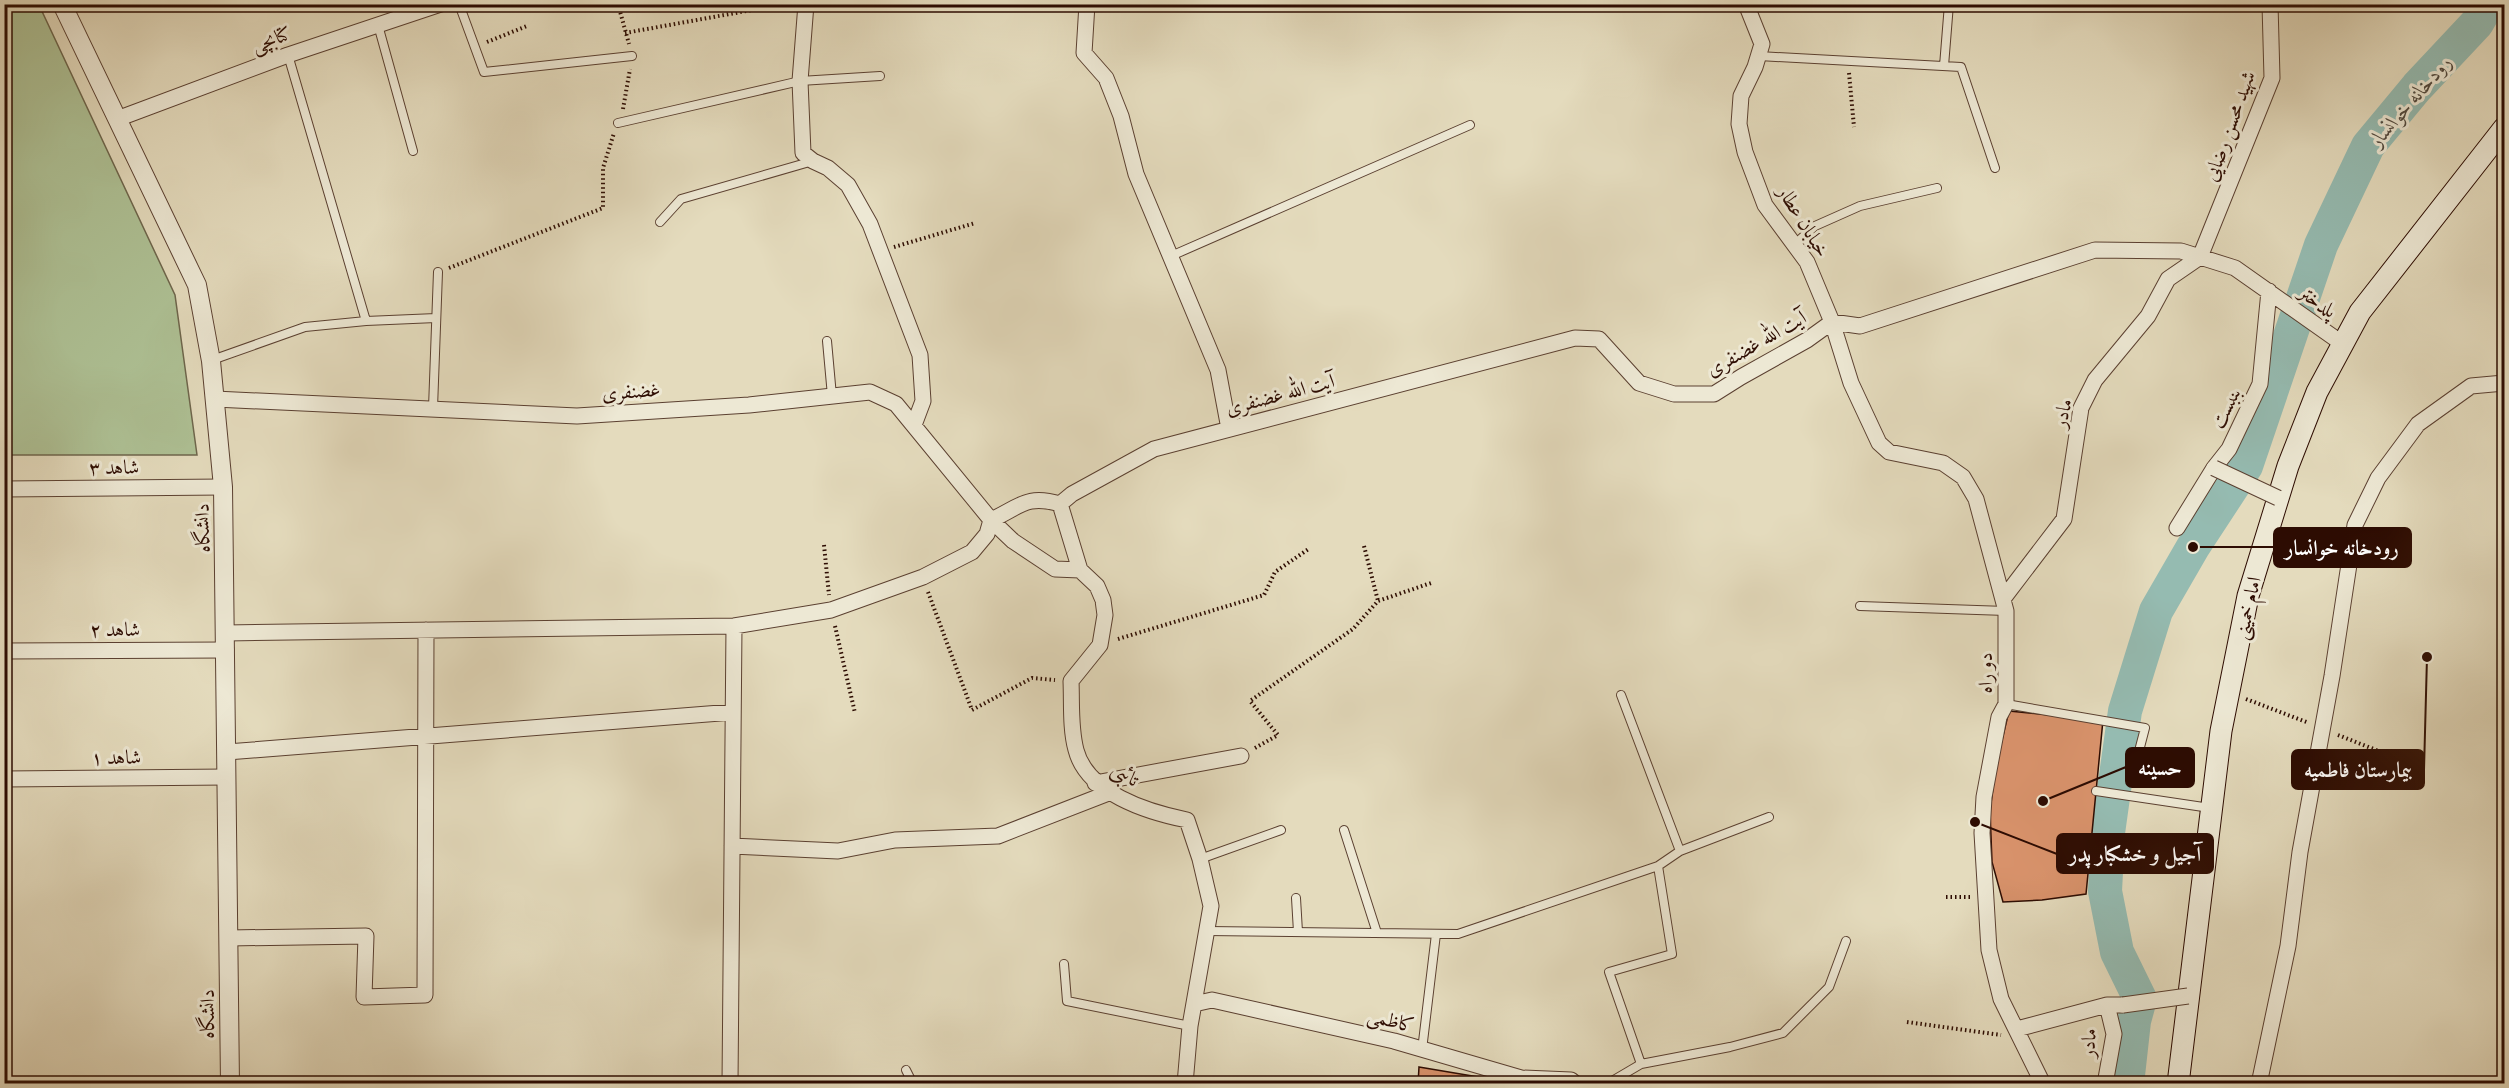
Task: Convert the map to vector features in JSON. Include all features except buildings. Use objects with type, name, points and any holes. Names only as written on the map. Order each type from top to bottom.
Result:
[{"type":"main road","name":"امام خمینی","points":[[2178,1083],[2221,731],[2248,596],[2288,466],[2317,392],[2360,312],[2505,128]]},
{"type":"street","name":"دانشگاه","points":[[62,4],[197,285],[211,360],[224,487],[230,1083]]},
{"type":"street","name":"کتابچی","points":[[117,119],[288,55],[441,4]]},
{"type":"street","points":[[806,4],[800,81],[803,153],[828,168],[848,184],[870,224],[920,355],[922,401],[914,425]]},
{"type":"street","points":[[1087,4],[1084,53],[1106,78],[1121,116],[1136,174],[1218,370],[1229,429]]},
{"type":"street","points":[[1746,4],[1762,44],[1759,56]]},
{"type":"street","name":"شهید محسن رضایی","points":[[2200,257],[2272,78],[2270,5]]},
{"type":"street","name":"خیابان عطار","points":[[1759,56],[1741,96],[1739,124],[1745,152],[1765,205],[1808,262],[1832,322]]},
{"type":"street","name":"آیت الله غضنفری","points":[[1060,504],[1072,494],[1154,449],[1575,338],[1599,339],[1639,383],[1674,394],[1714,394],[1808,340],[1832,322],[1860,326],[2095,250],[2181,251],[2235,268],[2269,291]]},
{"type":"street","name":"مادر","points":[[2004,605],[2064,519],[2081,408],[2095,380],[2148,316],[2168,279],[2200,257]]},
{"type":"street","name":"پلدختر","points":[[2269,291],[2343,344]]},
{"type":"street","name":"بنبست","points":[[2177,528],[2214,468],[2229,449],[2260,384],[2269,291]]},
{"type":"street","name":"دو راه","points":[[1832,322],[1851,383],[1879,443],[1888,452],[1942,463],[1964,477],[1976,499],[2004,605],[2006,704],[1999,717],[1984,797],[1982,832],[1989,950],[2001,999],[2043,1083]]},
{"type":"street","points":[[2259,1083],[2288,946],[2300,852],[2332,676],[2355,525],[2378,478],[2418,424],[2471,386],[2505,383]]},
{"type":"street","name":"غضنفری","points":[[215,399],[577,416],[749,405],[870,392],[896,404],[991,520],[1029,554],[1055,569],[1080,570]]},
{"type":"street","points":[[2214,468],[2278,498]]},
{"type":"street","name":"شاهد ۳","points":[[4,489],[224,487]]},
{"type":"street","points":[[991,520],[1012,511],[1025,501],[1043,499],[1060,504],[1080,570],[1097,586],[1103,600],[1105,615],[1100,645],[1071,681]]},
{"type":"street","name":"شاهد ۲","points":[[4,651],[426,630],[734,626],[831,610],[923,576],[972,552],[987,534],[991,520]]},
{"type":"street","points":[[730,1083],[734,626]]},
{"type":"street","points":[[229,938],[366,936],[364,997],[425,995],[426,630]]},
{"type":"street","name":"تائبی","points":[[1071,681],[1072,729],[1076,751],[1086,773],[1095,783],[1111,792],[1166,816],[1186,820],[1200,859],[1211,906],[1190,1026],[1185,1083]]},
{"type":"street","points":[[227,752],[733,712]]},
{"type":"street","points":[[1095,783],[1241,756]]},
{"type":"street","name":"شاهد ۱","points":[[4,779],[227,777]]},
{"type":"street","points":[[732,846],[838,851],[895,840],[998,836],[1111,792]]},
{"type":"street","points":[[2020,1033],[2107,1005],[2188,996]]},
{"type":"street","name":"کاظمی","points":[[1194,1004],[1212,1000],[1422,1050],[1521,1078],[1570,1080],[1576,1083]]},
{"type":"street","name":"مادر","points":[[2104,1083],[2114,1034],[2107,1005]]},
{"type":"lane","points":[[459,4],[484,72],[632,56]]},
{"type":"lane","points":[[1944,66],[1949,4]]},
{"type":"lane","points":[[2248,4],[2270,5]]},
{"type":"lane","points":[[378,25],[413,151]]},
{"type":"lane","points":[[288,55],[366,321]]},
{"type":"lane","points":[[1759,56],[1961,67],[1995,168]]},
{"type":"lane","points":[[618,123],[800,81],[880,76]]},
{"type":"lane","points":[[1171,256],[1470,125]]},
{"type":"lane","points":[[660,222],[681,199],[813,161]]},
{"type":"lane","points":[[1795,244],[1815,226],[1860,206],[1937,188]]},
{"type":"lane","points":[[433,408],[438,272]]},
{"type":"lane","points":[[211,360],[305,327],[366,321],[436,318]]},
{"type":"lane","points":[[827,341],[832,396]]},
{"type":"lane","points":[[1860,606],[2004,605]]},
{"type":"lane","points":[[1621,695],[1680,851]]},
{"type":"lane","points":[[2006,704],[2145,728],[2133,774]]},
{"type":"lane","points":[[2096,790],[2211,808]]},
{"type":"lane","points":[[1207,931],[1458,934],[1658,866],[1680,851],[1769,817]]},
{"type":"lane","points":[[1200,859],[1281,830]]},
{"type":"lane","points":[[1344,830],[1377,933]]},
{"type":"lane","points":[[1641,1064],[1609,972],[1672,954],[1658,866]]},
{"type":"lane","points":[[1296,898],[1298,932]]},
{"type":"lane","points":[[1422,1050],[1437,934]]},
{"type":"lane","points":[[1607,1083],[1641,1064],[1730,1047],[1783,1033],[1829,987],[1846,941]]},
{"type":"lane","points":[[1064,964],[1067,1001],[1190,1026]]},
{"type":"lane","points":[[906,1071],[913,1083]]},
{"type":"path","points":[[438,272],[603,208],[603,168],[624,105],[632,56],[618,4]]},
{"type":"path","points":[[625,33],[785,4]]},
{"type":"path","points":[[475,47],[527,26]]},
{"type":"path","points":[[1848,61],[1854,127]]},
{"type":"path","points":[[879,252],[975,223]]},
{"type":"path","points":[[824,545],[831,610],[855,713]]},
{"type":"path","points":[[1364,546],[1378,601]]},
{"type":"path","points":[[1100,645],[1264,595],[1275,572],[1310,548]]},
{"type":"path","points":[[923,576],[972,710],[1032,678],[1071,681]]},
{"type":"path","points":[[1241,756],[1278,735],[1250,701],[1353,629],[1378,601],[1431,583]]},
{"type":"path","points":[[1946,897],[1986,897]]},
{"type":"path","points":[[1907,1022],[2020,1033]]},
{"type":"green space","points":[[4,5],[39,5],[175,295],[197,455],[5,455]]},
{"type":"waterway","name":"رودخانه خوانسار","points":[[2127,1084],[2134,1021],[2140,999],[2117,952],[2105,891],[2108,833],[2125,711],[2156,611],[2193,547],[2246,466],[2321,245],[2368,146],[2417,87],[2477,23],[2488,4]]},
{"type":"place","name":"رودخانه خوانسار","points":[[2193,547]]},
{"type":"place","name":"بیمارستان فاطمیه","points":[[2427,657]]},
{"type":"place","name":"حسینه","points":[[2043,801]]},
{"type":"place","name":"آجیل و خشکبار پدر","points":[[1975,822]]}]
